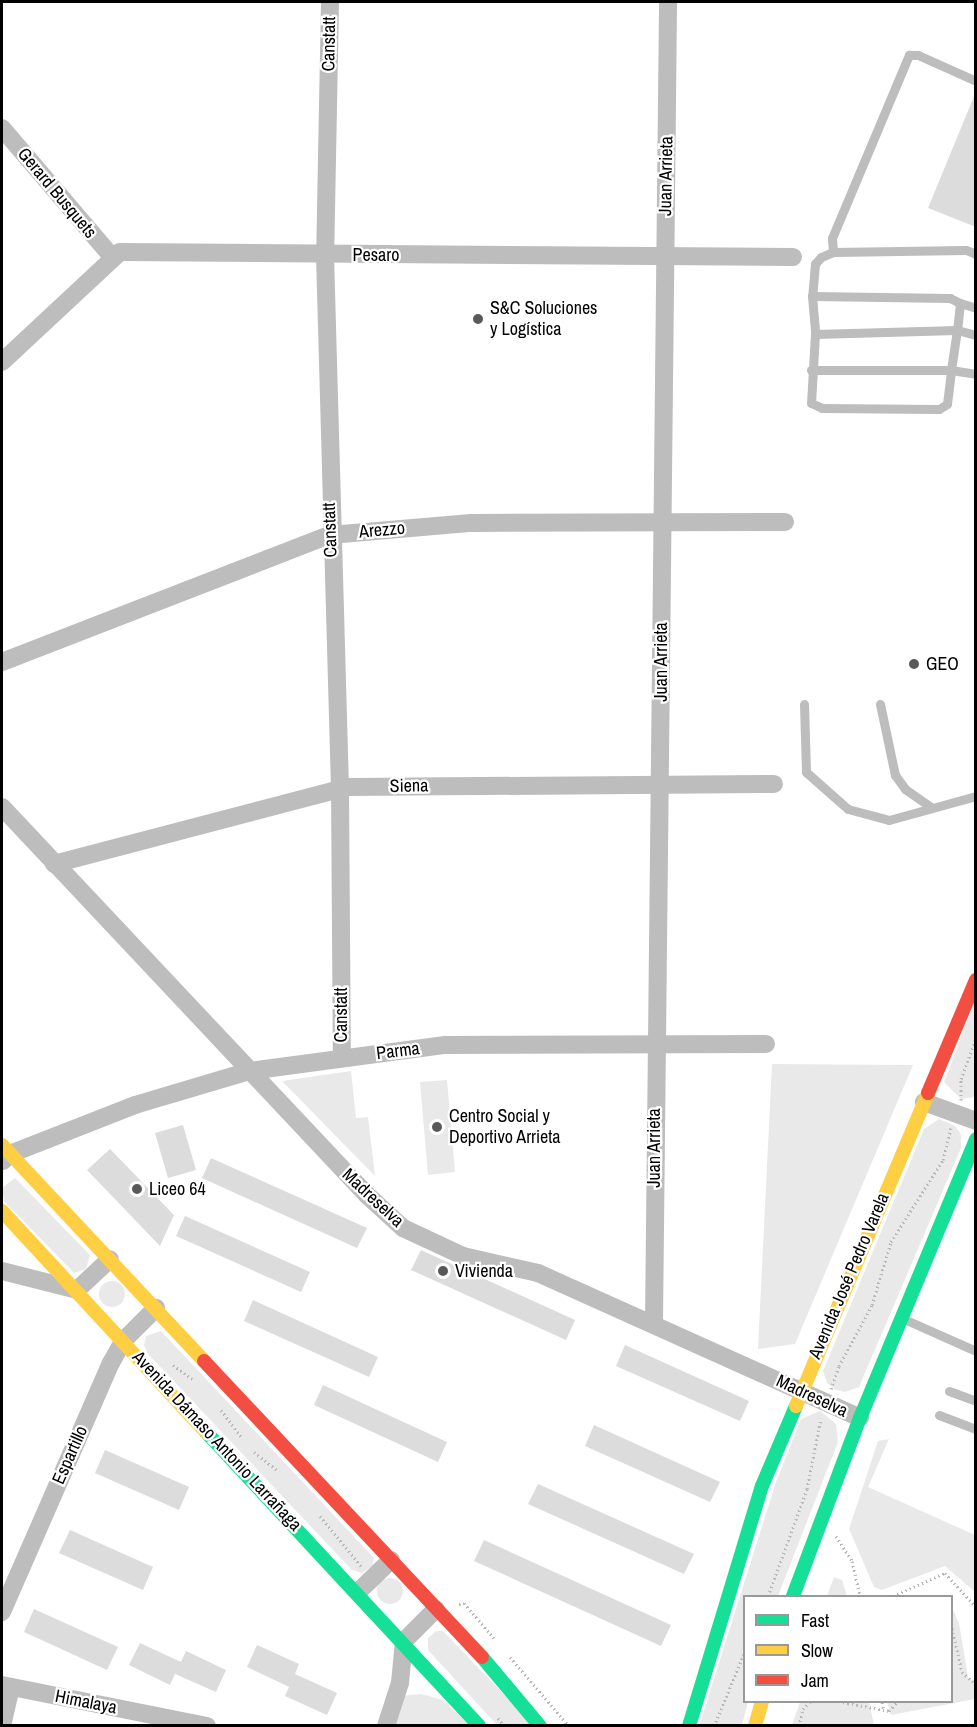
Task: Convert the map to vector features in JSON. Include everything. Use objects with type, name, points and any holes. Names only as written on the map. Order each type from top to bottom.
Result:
[{"type":"street","name":"Canstatt","points":[[330,2],[325,255],[330,535],[340,789],[342,1058]]},
{"type":"street","name":"Juan Arrieta","points":[[654,1322],[654,1044],[660,783],[668,2]]},
{"type":"street","name":"Gerard Busquets","points":[[2,128],[112,257]]},
{"type":"street","name":"Pesaro","points":[[112,257],[129,251],[325,255],[793,257]]},
{"type":"street","points":[[2,362],[112,257]]},
{"type":"street","name":"Arezzo","points":[[2,662],[330,535],[471,523],[663,520],[785,522]]},
{"type":"street","name":"Siena","points":[[54,864],[340,789],[660,783],[774,784]]},
{"type":"street","name":"Madreselva","points":[[2,807],[367,1196],[403,1228],[435,1246],[538,1273],[654,1322],[860,1418]]},
{"type":"street","name":"Avenida José Pedro Varela","points":[[689,1725],[762,1486],[800,1391],[975,980]]},
{"type":"street","name":"Parma","points":[[4,1154],[135,1105],[249,1071],[446,1045],[766,1044]]},
{"type":"street","points":[[924,1102],[975,1121]]},
{"type":"street","points":[[793,1595],[860,1418],[975,1139]]},
{"type":"street","points":[[4,1154],[156,1308],[391,1560],[540,1725]]},
{"type":"street","name":"Avenida Dámaso Antonio Larrañaga","points":[[2,1211],[404,1641],[479,1725]]},
{"type":"street","points":[[2,1271],[77,1290],[110,1259]]},
{"type":"street","name":"Espartillo","points":[[2,1612],[123,1341],[156,1308]]},
{"type":"street","points":[[358,1592],[391,1560]]},
{"type":"street","points":[[386,1725],[400,1683],[404,1641],[436,1609]]},
{"type":"street","points":[[2,1725],[6,1686]]},
{"type":"street","name":"Himalaya","points":[[6,1686],[207,1725]]},
{"type":"street","points":[[755,1725],[761,1703]]},
{"type":"lane","points":[[833,252],[832,238],[909,55],[918,55],[975,81]]},
{"type":"lane","points":[[960,303],[947,404],[939,409],[817,407],[811,403],[811,370],[815,334],[812,296],[815,264],[833,252],[966,250],[975,254]]},
{"type":"lane","points":[[812,296],[950,298],[975,308]]},
{"type":"lane","points":[[815,334],[957,330],[975,335]]},
{"type":"lane","points":[[811,370],[951,370],[975,374]]},
{"type":"lane","points":[[804,704],[806,772],[837,803],[866,816],[889,820],[975,796]]},
{"type":"lane","points":[[880,704],[895,776],[905,789],[932,808]]},
{"type":"lane","points":[[902,1318],[975,1352]]},
{"type":"lane","points":[[949,1391],[975,1401]]},
{"type":"lane","points":[[939,1415],[975,1430]]},
{"type":"path","points":[[768,1595],[807,1489],[826,1403],[839,1366],[872,1305],[891,1242],[943,1160],[962,1096],[961,1079],[975,1038]]},
{"type":"path","points":[[822,1514],[852,1561],[860,1595]]},
{"type":"path","points":[[895,1595],[945,1573],[975,1607]]},
{"type":"path","points":[[953,1636],[962,1672],[975,1684]]},
{"type":"path","points":[[714,1725],[743,1656]]},
{"type":"path","points":[[799,1725],[803,1709],[808,1703]]},
{"type":"path","points":[[851,1703],[884,1711],[896,1707],[897,1703]]},
{"type":"path","points":[[882,1703],[884,1711]]},
{"type":"shaded area","points":[[975,1001],[975,1097],[961,1099],[944,1082]]},
{"type":"shaded area","points":[[772,1064],[913,1065],[795,1344],[758,1349]]},
{"type":"shaded area","points":[[351,1071],[356,1118],[368,1117],[375,1176],[282,1081]]},
{"type":"shaded area","name":"Centro Social y Deportivo Arrieta","points":[[447,1080],[455,1172],[428,1175],[420,1082]]},
{"type":"shaded area","points":[[939,1119],[955,1126],[961,1134],[961,1148],[859,1387],[845,1392],[836,1390],[827,1383],[823,1371],[924,1129]]},
{"type":"shaded area","points":[[15,1178],[90,1255],[86,1269],[74,1273],[4,1201],[2,1188]]},
{"type":"shaded area","points":[[112,1281],[121,1285],[125,1294],[121,1303],[112,1307],[103,1303],[99,1294],[103,1285]]},
{"type":"shaded area","points":[[161,1331],[374,1558],[372,1566],[362,1573],[352,1570],[148,1354],[144,1345],[146,1336]]},
{"type":"shaded area","points":[[820,1411],[836,1424],[838,1442],[778,1595],[743,1595],[743,1703],[748,1703],[742,1725],[699,1726],[776,1482],[801,1419]]},
{"type":"shaded area","points":[[889,1439],[868,1487],[975,1535],[975,1592],[945,1566],[882,1590],[874,1587],[849,1529],[878,1441]]},
{"type":"shaded area","points":[[834,1577],[842,1580],[847,1595],[827,1595]]},
{"type":"shaded area","points":[[390,1578],[399,1582],[403,1591],[399,1600],[390,1604],[381,1600],[377,1591],[381,1582]]},
{"type":"shaded area","points":[[953,1610],[959,1623],[968,1677],[975,1682],[975,1699],[891,1715],[887,1703],[953,1703]]},
{"type":"shaded area","points":[[436,1631],[443,1631],[533,1725],[497,1725],[428,1650],[428,1638]]},
{"type":"shaded area","points":[[421,1694],[443,1700],[470,1726],[393,1726],[402,1696]]},
{"type":"shaded area","points":[[800,1703],[869,1703],[874,1725],[792,1725]]},
{"type":"building","points":[[976,94],[976,227],[928,208]]},
{"type":"building","points":[[183,1125],[196,1170],[168,1178],[155,1133]]},
{"type":"building","points":[[110,1149],[174,1215],[160,1246],[87,1170]]},
{"type":"building","points":[[211,1158],[367,1228],[357,1248],[202,1178]]},
{"type":"building","points":[[185,1216],[310,1272],[301,1292],[176,1236]]},
{"type":"building","points":[[421,1250],[575,1320],[566,1340],[411,1270]]},
{"type":"building","points":[[253,1300],[378,1357],[369,1377],[244,1321]]},
{"type":"building","points":[[625,1345],[749,1401],[740,1421],[616,1366]]},
{"type":"building","points":[[323,1385],[447,1442],[438,1462],[314,1405]]},
{"type":"building","points":[[594,1425],[720,1482],[710,1502],[585,1446]]},
{"type":"building","points":[[105,1450],[189,1487],[179,1510],[95,1473]]},
{"type":"building","points":[[538,1484],[694,1554],[684,1574],[528,1504]]},
{"type":"building","points":[[70,1530],[153,1567],[143,1590],[59,1553]]},
{"type":"building","points":[[484,1540],[671,1625],[661,1646],[474,1561]]},
{"type":"building","points":[[34,1609],[118,1647],[107,1670],[24,1632]]},
{"type":"building","points":[[140,1643],[181,1662],[186,1651],[226,1670],[216,1692],[175,1674],[170,1685],[129,1665]]},
{"type":"building","points":[[257,1645],[299,1664],[295,1674],[337,1693],[327,1715],[285,1696],[289,1687],[247,1667]]},
{"type":"traffic: fast","points":[[793,1595],[860,1418],[976,1139]]},
{"type":"traffic: fast","points":[[689,1726],[762,1486],[796,1406]]},
{"type":"traffic: fast","points":[[207,1433],[479,1726]]},
{"type":"traffic: fast","points":[[482,1657],[540,1726]]},
{"type":"traffic: slow","points":[[796,1406],[928,1093]]},
{"type":"traffic: slow","points":[[2,1145],[204,1361]]},
{"type":"traffic: slow","points":[[2,1211],[207,1433]]},
{"type":"traffic: slow","points":[[755,1726],[762,1703]]},
{"type":"traffic: jam","points":[[928,1093],[976,980]]},
{"type":"traffic: jam","points":[[204,1361],[482,1657]]},
{"type":"place","name":"S&C Soluciones y Logística","points":[[478,319]]},
{"type":"place","name":"GEO","points":[[914,664]]},
{"type":"place","name":"Centro Social y Deportivo Arrieta","points":[[437,1127]]},
{"type":"place","name":"Liceo 64","points":[[137,1189]]},
{"type":"place","name":"Vivienda","points":[[443,1271]]}]
